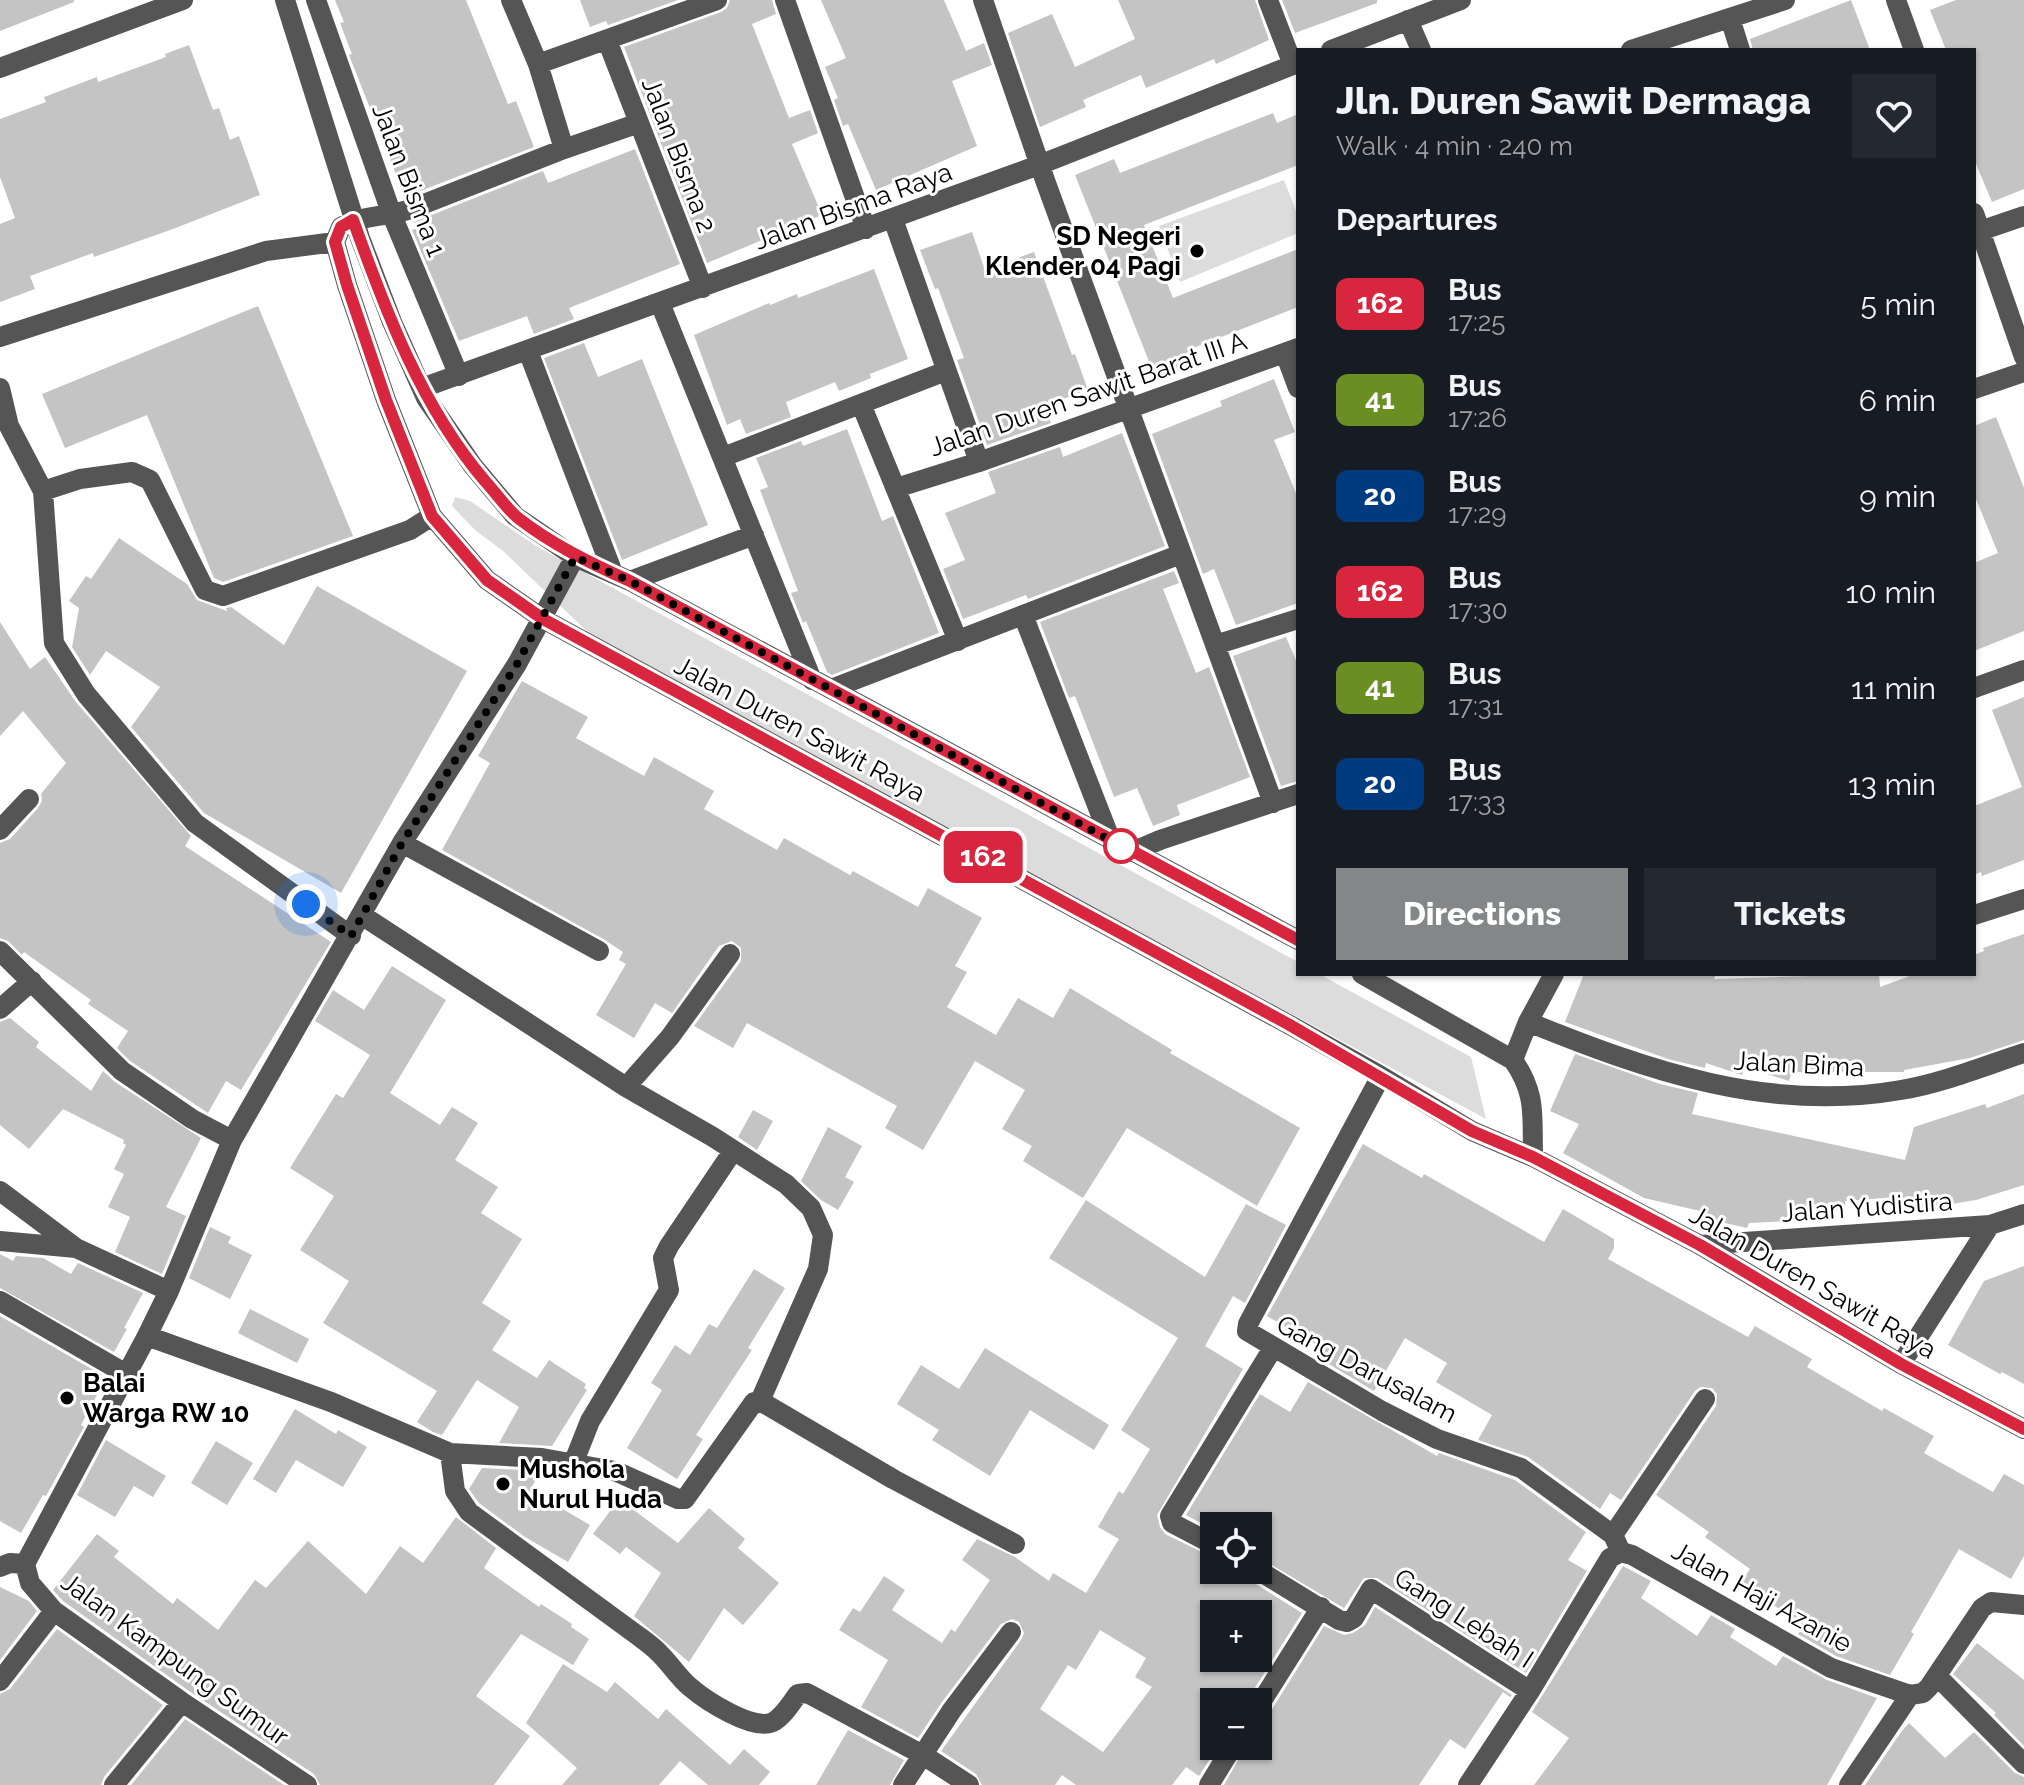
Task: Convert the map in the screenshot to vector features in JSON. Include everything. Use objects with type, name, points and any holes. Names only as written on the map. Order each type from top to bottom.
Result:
[{"type":"street","points":[[0,68],[183,0]]},
{"type":"street","name":"Jalan Duren Sawit Raya","points":[[285,0],[353,220],[392,322],[422,388],[473,466],[515,516],[575,557],[622,577],[1296,939]]},
{"type":"street","name":"Jalan Bisma 1","points":[[316,0],[392,215],[459,376]]},
{"type":"street","points":[[511,0],[538,64],[564,149]]},
{"type":"street","points":[[538,64],[717,0]]},
{"type":"street","points":[[785,0],[866,229]]},
{"type":"street","points":[[1268,0],[1295,64]]},
{"type":"street","points":[[1336,48],[1461,0]]},
{"type":"street","points":[[1637,48],[1785,0]]},
{"type":"street","points":[[1896,0],[1913,48]]},
{"type":"street","points":[[987,1],[1039,165],[1273,803]]},
{"type":"street","points":[[1730,18],[1739,48]]},
{"type":"street","points":[[1408,20],[1420,48]]},
{"type":"street","name":"Jalan Bisma 2","points":[[607,40],[703,288]]},
{"type":"street","name":"Jalan Bisma Raya","points":[[422,388],[1039,165],[1295,64]]},
{"type":"street","points":[[0,337],[266,251],[335,242],[341,227],[353,220],[392,215],[639,123]]},
{"type":"street","points":[[2024,216],[1977,222],[2024,357]]},
{"type":"street","points":[[893,219],[979,462]]},
{"type":"street","name":"Jalan Duren Sawit Raya","points":[[335,242],[386,400],[432,516],[487,580],[543,619],[1381,1076],[1472,1131],[1533,1157],[1700,1245],[1901,1364],[2024,1429]]},
{"type":"street","points":[[660,303],[754,535],[822,684],[958,641],[1181,554]]},
{"type":"street","points":[[528,351],[622,577],[754,535]]},
{"type":"street","points":[[1291,351],[1296,377]]},
{"type":"street","name":"Jalan Duren Sawit Barat III A","points":[[896,488],[979,462],[1291,351]]},
{"type":"street","points":[[723,457],[946,371]]},
{"type":"street","points":[[1976,388],[2024,372]]},
{"type":"street","points":[[0,388],[9,426],[43,491],[54,643],[86,694],[195,823],[351,936]]},
{"type":"street","points":[[861,404],[958,641]]},
{"type":"street","points":[[43,491],[80,479],[132,472],[150,480],[205,590],[223,596],[410,530],[432,516]]},
{"type":"street","points":[[0,1567],[10,1563],[25,1564],[169,1291],[232,1140],[363,916],[402,843],[543,619],[575,557]]},
{"type":"street","points":[[1023,615],[1111,841]]},
{"type":"street","points":[[1215,645],[1296,620]]},
{"type":"street","points":[[1976,687],[2024,670]]},
{"type":"street","points":[[1132,852],[1296,795]]},
{"type":"street","points":[[0,830],[29,799]]},
{"type":"street","points":[[402,843],[599,951]]},
{"type":"street","points":[[1976,914],[2024,899]]},
{"type":"street","points":[[363,916],[626,1087],[786,1184],[811,1208],[823,1235],[818,1269],[760,1401]]},
{"type":"street","points":[[0,951],[122,1071],[192,1119],[232,1140]]},
{"type":"street","points":[[626,1087],[670,1037],[730,954]]},
{"type":"street","points":[[1376,976],[1513,1060],[1527,1078],[1531,1093],[1533,1157]]},
{"type":"street","points":[[1513,1060],[1528,1022],[1553,976]]},
{"type":"street","points":[[0,1009],[32,981]]},
{"type":"street","name":"Jalan Bima","points":[[1528,1022],[1627,1062],[1739,1091],[1845,1097],[1902,1090],[1944,1080],[2024,1053]]},
{"type":"street","name":"Gang Darusalam","points":[[1381,1076],[1247,1331],[1382,1411],[1437,1439],[1521,1468],[1617,1543]]},
{"type":"street","points":[[573,1464],[590,1421],[669,1290],[663,1258],[669,1246],[733,1151]]},
{"type":"street","points":[[0,1191],[76,1248],[169,1291]]},
{"type":"street","name":"Jalan Yudistira","points":[[1700,1245],[1990,1225],[2024,1214]]},
{"type":"street","name":"Jalan Yudistira","points":[[1901,1364],[1990,1225]]},
{"type":"street","points":[[0,1241],[76,1248]]},
{"type":"street","points":[[0,1301],[126,1374]]},
{"type":"street","points":[[147,1336],[331,1402],[450,1453],[542,1458],[615,1471],[669,1497],[685,1499],[754,1402],[760,1401],[893,1479],[1015,1544]]},
{"type":"street","points":[[1200,1538],[1172,1523],[1170,1516],[1273,1348]]},
{"type":"street","points":[[1468,1785],[1530,1691],[1705,1399]]},
{"type":"street","points":[[450,1453],[455,1491],[469,1512],[637,1635],[661,1655],[693,1690],[735,1716],[758,1724],[768,1724],[780,1717],[798,1694],[805,1693],[923,1755],[969,1785]]},
{"type":"street","name":"Jalan Haji Azanie","points":[[1617,1543],[1632,1555],[1831,1668],[1910,1695]]},
{"type":"street","name":"Jalan Kampung Sumur","points":[[25,1564],[30,1583],[54,1611],[182,1702],[307,1785]]},
{"type":"street","name":"Gang Lebah I","points":[[1272,1578],[1347,1622],[1354,1618],[1371,1589],[1530,1691]]},
{"type":"street","points":[[1849,1785],[1910,1695],[1923,1693],[1982,1608],[1991,1602],[2024,1605]]},
{"type":"street","points":[[1270,1688],[1321,1607]]},
{"type":"street","points":[[0,1681],[54,1611]]},
{"type":"street","points":[[903,1785],[952,1710],[1011,1632]]},
{"type":"street","points":[[1937,1676],[2024,1764]]},
{"type":"street","points":[[114,1785],[182,1702]]},
{"type":"street","points":[[1209,1785],[1224,1760]]},
{"type":"shaded area","points":[[1284,180],[1296,211],[1296,234],[1180,282],[1159,226]]},
{"type":"shaded area","points":[[455,497],[470,501],[536,546],[1296,961],[1296,976],[1323,976],[1471,1057],[1486,1119],[593,637],[452,506]]},
{"type":"building","points":[[0,0],[74,0],[74,2],[0,31]]},
{"type":"building","points":[[335,0],[466,0],[508,104],[516,101],[534,147],[405,197],[349,55],[352,54],[340,23],[344,22]]},
{"type":"building","points":[[580,0],[678,0],[608,25],[606,21],[590,27]]},
{"type":"building","points":[[730,0],[772,0],[776,14],[752,24],[789,118],[810,110],[818,133],[792,144],[822,215],[707,263],[624,47],[721,12]]},
{"type":"building","points":[[821,0],[944,0],[966,51],[984,43],[992,65],[952,81],[977,146],[876,190],[848,124],[843,126],[834,100],[838,98],[825,67],[846,58]]},
{"type":"building","points":[[1118,0],[1255,0],[1269,40],[1216,64],[1214,59],[1146,88],[1141,75],[1083,100],[1086,107],[1040,127],[1008,33],[1052,14],[1075,67],[1135,39]]},
{"type":"building","points":[[1282,0],[1377,0],[1377,3],[1295,33]]},
{"type":"building","points":[[1851,0],[1869,48],[1752,48],[1750,39]]},
{"type":"building","points":[[1956,0],[2024,0],[2024,189],[1992,202],[1976,164],[1976,48],[1945,48],[1930,10]]},
{"type":"building","points":[[189,45],[213,110],[219,108],[230,140],[239,136],[260,195],[94,257],[93,253],[30,276],[35,289],[0,302],[0,224],[15,218],[0,177],[0,119],[46,102],[44,97],[97,77],[98,82],[166,57],[165,54]]},
{"type":"building","points":[[1273,113],[1277,123],[1296,115],[1296,166],[1144,225],[1173,298],[1296,250],[1296,308],[1188,350],[1194,365],[1156,379],[1075,175],[1114,159],[1120,173]]},
{"type":"building","points":[[635,149],[680,264],[569,308],[574,319],[534,334],[527,316],[459,341],[412,230],[417,228],[414,222],[543,171],[548,183]]},
{"type":"building","points":[[972,232],[985,270],[1034,252],[1088,390],[1044,406],[1051,423],[987,445],[957,360],[964,358],[920,250]]},
{"type":"building","points":[[874,269],[908,359],[839,391],[835,382],[786,402],[791,417],[746,434],[740,419],[727,425],[694,335],[769,303],[797,294],[798,298]]},
{"type":"building","points":[[258,306],[353,536],[223,582],[214,578],[147,415],[65,448],[42,394]]},
{"type":"building","points":[[584,343],[598,377],[642,359],[708,525],[622,560],[544,358]]},
{"type":"building","points":[[1274,379],[1295,432],[1274,440],[1296,493],[1296,604],[1236,625],[1214,569],[1203,574],[1152,434],[1222,406],[1220,401]]},
{"type":"building","points":[[1996,417],[2024,488],[2024,631],[1976,650],[1976,562],[1998,553],[1976,499],[1976,425]]},
{"type":"building","points":[[847,429],[882,521],[893,516],[939,633],[832,675],[827,672],[791,593],[798,591],[760,490],[768,487],[756,458],[801,441],[803,446]]},
{"type":"building","points":[[1122,433],[1165,546],[1028,599],[1026,595],[963,619],[943,569],[965,560],[945,513],[996,493],[988,472],[1060,447],[1063,457]]},
{"type":"building","points":[[119,538],[187,584],[197,600],[227,611],[226,608],[231,607],[284,645],[317,586],[467,671],[341,893],[204,813],[131,727],[160,687],[106,651],[90,675],[72,647],[79,608],[69,601],[86,576],[91,579]]},
{"type":"building","points":[[1174,571],[1179,583],[1163,589],[1196,673],[1209,667],[1250,777],[1177,805],[1180,815],[1153,826],[1137,788],[1114,797],[1075,696],[1069,698],[1040,622]]},
{"type":"building","points":[[0,622],[30,669],[45,657],[76,702],[191,836],[185,846],[331,942],[241,1090],[226,1081],[208,1113],[130,1061],[117,1048],[128,1031],[88,1004],[91,1000],[0,938],[0,843],[10,839],[38,808],[42,801],[41,794],[66,763],[23,711],[0,736]]},
{"type":"building","points":[[1286,637],[1296,660],[1296,782],[1281,786],[1233,656]]},
{"type":"building","points":[[522,681],[588,717],[576,738],[644,776],[654,757],[714,791],[704,809],[777,850],[784,838],[850,875],[853,871],[918,907],[928,888],[982,918],[955,966],[967,972],[947,1007],[996,1035],[1018,998],[1053,1018],[1070,988],[1172,1050],[1170,1053],[1300,1128],[1257,1206],[1127,1128],[1083,1198],[1023,1161],[1032,1146],[1002,1129],[1025,1090],[975,1061],[923,1150],[885,1128],[897,1106],[747,1023],[733,1048],[694,1026],[741,961],[741,948],[732,941],[719,946],[672,1013],[655,1003],[634,1038],[596,1015],[626,964],[619,960],[623,952],[442,850],[490,763],[478,756]]},
{"type":"building","points":[[2024,697],[2024,860],[1982,876],[1981,872],[1976,874],[1976,805],[2022,787],[1992,710]]},
{"type":"building","points":[[2024,934],[2024,1040],[1970,1058],[1904,1072],[1792,1072],[1789,1081],[1745,1067],[1742,1075],[1706,1063],[1705,1068],[1668,1059],[1565,1022],[1583,976],[1715,976],[1714,979],[1879,976],[1880,987],[1910,976],[1976,976],[1976,954],[1984,951],[1983,948]]},
{"type":"building","points":[[392,966],[446,1000],[390,1093],[440,1125],[452,1107],[478,1123],[455,1160],[498,1187],[481,1213],[522,1239],[482,1303],[511,1321],[492,1350],[537,1378],[549,1360],[586,1384],[584,1388],[587,1390],[552,1446],[499,1443],[519,1407],[477,1380],[442,1435],[433,1432],[417,1422],[437,1391],[323,1323],[349,1281],[300,1250],[334,1196],[290,1168],[336,1094],[343,1098],[370,1055],[315,1021],[333,990],[364,1010]]},
{"type":"building","points":[[10,1018],[39,1042],[36,1047],[91,1091],[103,1071],[201,1138],[166,1207],[186,1216],[162,1274],[115,1252],[130,1217],[108,1207],[124,1174],[114,1169],[126,1145],[124,1140],[63,1109],[29,1149],[0,1125],[0,1022]]},
{"type":"building","points":[[1575,1054],[1660,1084],[1698,1093],[1692,1114],[1905,1160],[1914,1127],[1985,1104],[1987,1108],[2024,1094],[2024,1185],[1976,1200],[1901,1212],[1899,1197],[1845,1201],[1845,1209],[1811,1212],[1811,1220],[1749,1223],[1747,1228],[1699,1217],[1700,1211],[1644,1198],[1563,1153],[1579,1124],[1550,1111]]},
{"type":"building","points":[[753,1110],[773,1121],[757,1150],[738,1137]]},
{"type":"building","points":[[828,1127],[862,1146],[845,1177],[854,1182],[838,1210],[821,1200],[801,1181]]},
{"type":"building","points":[[1363,1144],[1422,1178],[1424,1174],[1544,1242],[1563,1209],[1614,1239],[1614,1248],[1608,1259],[1748,1337],[1755,1326],[1812,1359],[1807,1367],[1882,1411],[1884,1408],[1934,1436],[1924,1453],[1993,1492],[2004,1474],[2024,1485],[2024,1556],[2011,1579],[1959,1549],[1890,1675],[1836,1656],[1798,1634],[1804,1626],[1741,1583],[1750,1569],[1705,1537],[1709,1532],[1656,1495],[1716,1406],[1717,1394],[1712,1388],[1700,1387],[1695,1391],[1621,1500],[1610,1493],[1600,1509],[1528,1457],[1478,1440],[1492,1415],[1436,1382],[1447,1363],[1405,1338],[1374,1391],[1322,1360],[1315,1354],[1319,1346],[1267,1316]]},
{"type":"building","points":[[1086,1200],[1205,1277],[1246,1204],[1286,1225],[1245,1303],[1233,1296],[1205,1346],[1243,1369],[1157,1515],[1165,1534],[1200,1551],[1200,1584],[1256,1584],[1302,1613],[1272,1661],[1272,1600],[1200,1600],[1200,1672],[1265,1672],[1255,1688],[1200,1688],[1200,1760],[1209,1760],[1199,1776],[1186,1767],[1172,1785],[1076,1785],[1062,1775],[1055,1785],[982,1785],[976,1774],[941,1751],[1021,1640],[1024,1633],[1019,1622],[1012,1619],[1001,1624],[918,1738],[861,1707],[888,1660],[839,1630],[853,1608],[860,1612],[884,1576],[905,1590],[892,1610],[942,1643],[951,1629],[955,1632],[990,1580],[962,1560],[977,1539],[1015,1557],[1049,1581],[1053,1573],[1086,1593],[1119,1539],[1098,1527],[1119,1491],[1123,1494],[1150,1449],[1121,1430],[1178,1338],[1049,1258]],"holes":[[[1100,1630],[1146,1658],[1135,1677],[1152,1687],[1103,1752],[1040,1709],[1068,1665],[1076,1670]]]},
{"type":"building","points":[[210,1227],[231,1237],[228,1243],[252,1255],[230,1299],[189,1278]]},
{"type":"building","points":[[0,1254],[13,1261],[16,1256],[43,1258],[71,1274],[78,1263],[143,1293],[114,1352],[0,1288]]},
{"type":"building","points":[[2024,1266],[2024,1384],[1948,1345],[1984,1281]]},
{"type":"building","points":[[754,1269],[785,1288],[748,1348],[752,1350],[696,1435],[703,1439],[677,1479],[627,1448],[662,1390],[651,1383],[675,1345],[690,1355],[709,1324],[717,1328]]},
{"type":"building","points":[[250,1309],[309,1339],[297,1363],[238,1333]]},
{"type":"building","points":[[0,1316],[102,1375],[94,1389],[99,1391],[81,1425],[84,1427],[46,1496],[43,1495],[21,1533],[0,1521]]},
{"type":"building","points":[[985,1348],[1109,1425],[1094,1450],[1030,1410],[990,1476],[932,1440],[939,1430],[897,1404],[921,1365],[959,1389]]},
{"type":"building","points":[[1308,1382],[1437,1456],[1439,1453],[1515,1480],[1586,1532],[1568,1560],[1587,1571],[1526,1673],[1377,1578],[1364,1578],[1344,1608],[1272,1565],[1272,1512],[1200,1512],[1200,1522],[1186,1515],[1260,1394],[1290,1412]]},
{"type":"building","points":[[295,1409],[336,1434],[338,1430],[367,1447],[343,1487],[296,1460],[276,1493],[253,1479]]},
{"type":"building","points":[[106,1440],[166,1476],[153,1497],[134,1486],[115,1517],[77,1495]]},
{"type":"building","points":[[216,1441],[253,1463],[227,1505],[191,1483]]},
{"type":"building","points":[[482,1468],[541,1471],[530,1490],[590,1525],[568,1562],[525,1537],[479,1503],[469,1489]]},
{"type":"building","points":[[619,1499],[678,1543],[709,1508],[745,1539],[738,1548],[779,1583],[743,1625],[724,1608],[689,1662],[634,1616],[661,1573],[626,1547],[620,1554],[593,1534]]},
{"type":"building","points":[[456,1517],[496,1548],[484,1568],[539,1607],[541,1604],[572,1624],[571,1627],[589,1639],[573,1665],[521,1634],[476,1696],[530,1736],[494,1785],[320,1785],[314,1774],[189,1691],[63,1601],[53,1590],[97,1534],[119,1551],[114,1557],[173,1604],[177,1598],[218,1630],[255,1580],[266,1588],[308,1541],[366,1594],[400,1546],[423,1563]]},
{"type":"building","points":[[1623,1566],[1651,1581],[1641,1598],[1697,1636],[1711,1615],[1735,1629],[1730,1637],[1776,1666],[1783,1656],[1827,1680],[1877,1698],[1827,1785],[1534,1785],[1569,1738],[1532,1712]]},
{"type":"building","points":[[0,1587],[29,1601],[37,1611],[0,1660]]},
{"type":"building","points":[[1375,1607],[1512,1695],[1510,1697],[1503,1692],[1465,1749],[1450,1739],[1419,1785],[1224,1785],[1238,1760],[1272,1760],[1272,1709],[1324,1626],[1344,1635],[1365,1625]]},
{"type":"building","points":[[57,1629],[163,1705],[104,1777],[101,1785],[0,1785],[0,1694],[10,1689]]},
{"type":"building","points":[[1977,1643],[2024,1680],[2024,1746],[1994,1715],[1996,1713],[1953,1674]]},
{"type":"building","points":[[563,1664],[607,1692],[615,1682],[658,1719],[666,1709],[730,1765],[744,1749],[770,1772],[759,1785],[708,1785],[680,1761],[659,1785],[562,1785],[577,1768],[526,1723]]},
{"type":"building","points":[[185,1719],[284,1785],[131,1785]]},
{"type":"building","points":[[1909,1723],[1945,1758],[1974,1732],[2015,1773],[2024,1777],[2024,1785],[1865,1785]]},
{"type":"building","points":[[848,1730],[904,1760],[890,1785],[816,1785]]},
{"type":"bus line","name":"162","points":[[1296,939],[630,581],[575,557],[515,516],[473,466],[426,398],[392,322],[353,220],[341,227],[335,242],[347,285],[386,400],[432,516],[487,580],[543,619],[1288,1024],[1472,1131],[1533,1157],[1700,1245],[1901,1364],[2024,1429]]},
{"type":"place","name":"SD Negeri Klender 04 Pagi","points":[[1197,251]]},
{"type":"place","name":"Balai Warga RW 10","points":[[67,1398]]},
{"type":"place","name":"Mushola Nurul Huda","points":[[503,1484]]},
{"type":"route","points":[[306,904],[351,936],[402,843],[517,664],[575,557],[630,581],[1121,846]]}]
